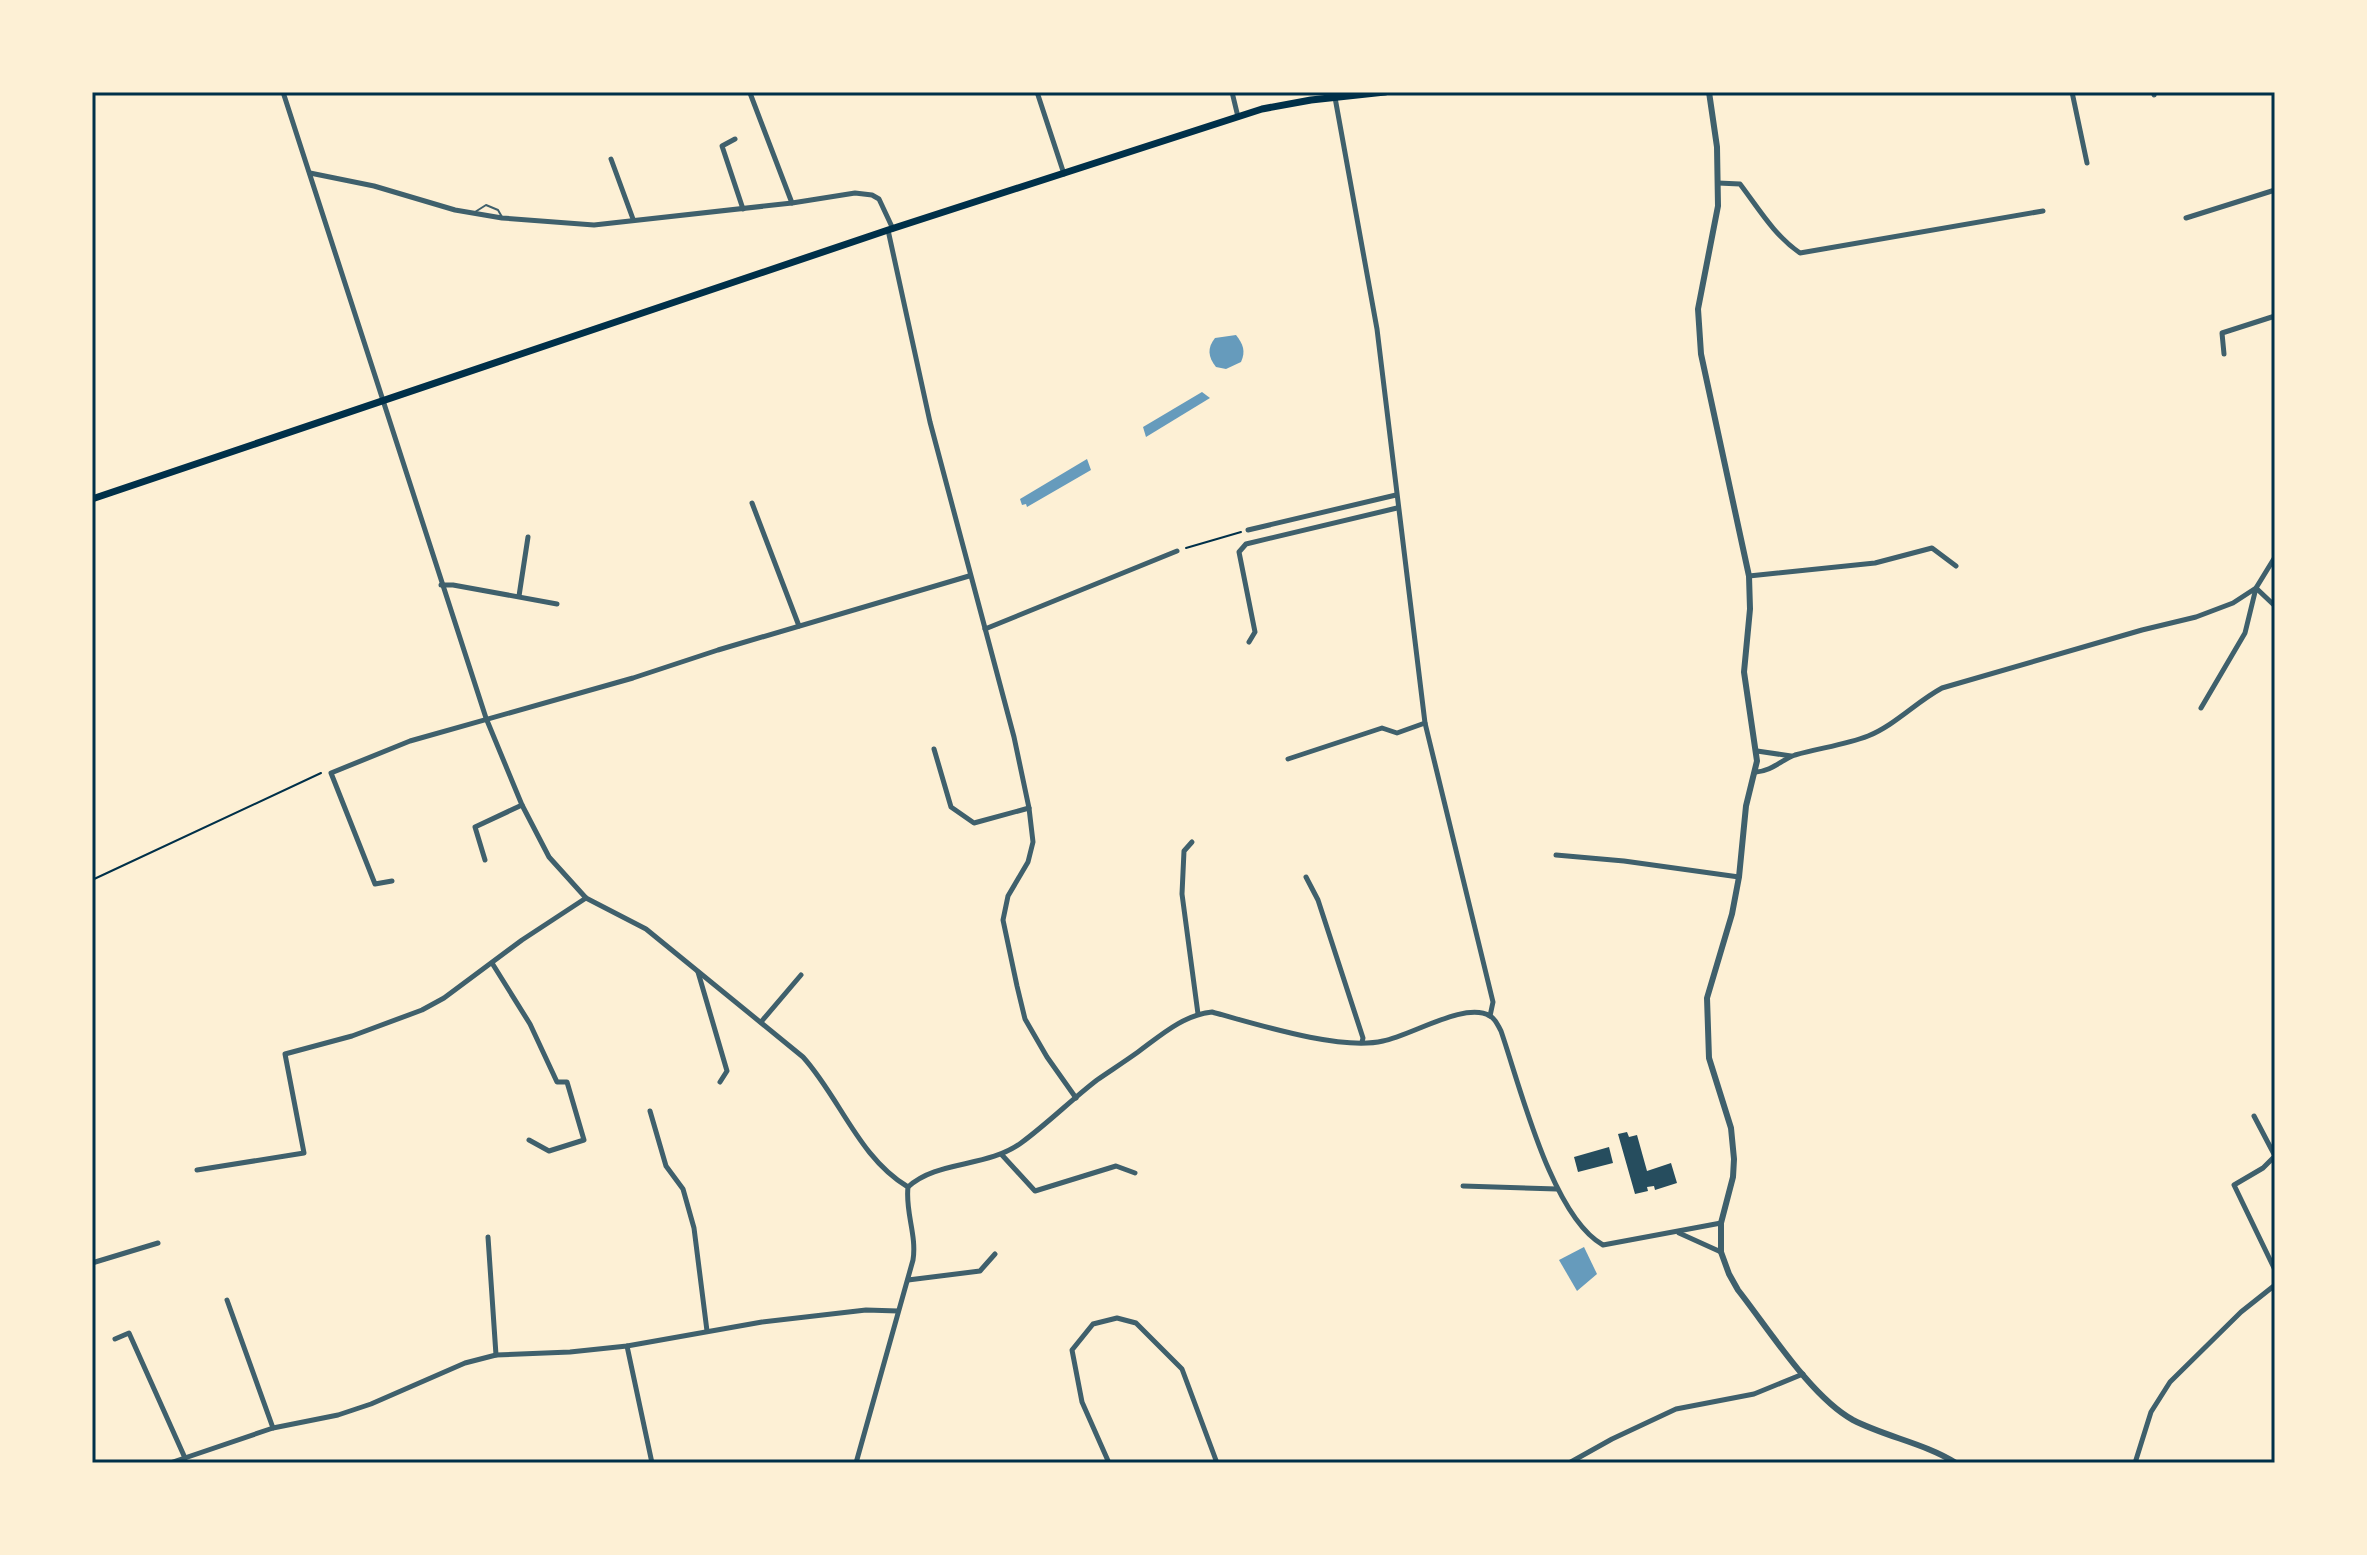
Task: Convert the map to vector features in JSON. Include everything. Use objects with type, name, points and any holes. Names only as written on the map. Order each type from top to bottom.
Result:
[{"type":"main road","points":[[92,499],[890,230],[1238,118],[1290,103],[1334,95],[1385,92]]},
{"type":"street","points":[[283,92],[486,718],[522,805],[549,857],[586,898],[646,929],[803,1057],[820,1076],[867,1150],[888,1174],[908,1187]]},
{"type":"street","points":[[1037,92],[1064,175]]},
{"type":"street","points":[[1232,92],[1238,118]]},
{"type":"street","points":[[1709,92],[1714,115],[1718,183],[1716,221],[1698,309],[1701,354],[1749,576],[1750,609],[1744,672],[1757,751],[1756,772],[1746,806],[1732,914],[1707,998],[1709,1058],[1731,1128],[1734,1159],[1733,1177],[1721,1223],[1721,1252],[1738,1290],[1826,1399],[1855,1421],[1942,1454],[1956,1463]]},
{"type":"street","points":[[2072,92],[2087,163]]},
{"type":"street","points":[[750,93],[792,203]]},
{"type":"street","points":[[1334,95],[1377,329],[1425,723],[1493,1002],[1490,1016]]},
{"type":"street","points":[[735,139],[722,146],[743,209]]},
{"type":"street","points":[[611,159],[633,219]]},
{"type":"street","points":[[310,173],[374,186],[474,213],[594,225],[792,203],[844,194],[872,195],[883,206],[930,422],[1014,737],[1029,808],[1033,842],[1028,862],[1008,896],[1003,920],[1025,1019],[1076,1098]]},
{"type":"street","points":[[1718,183],[1740,184],[1772,227],[1800,253],[2043,211]]},
{"type":"street","points":[[2186,218],[2275,190]]},
{"type":"street","points":[[2224,354],[2222,333],[2275,316]]},
{"type":"street","points":[[1248,530],[1396,495]]},
{"type":"street","points":[[752,503],[799,626]]},
{"type":"street","points":[[1249,642],[1255,632],[1239,552],[1246,544],[1397,508]]},
{"type":"street","points":[[519,596],[528,537]]},
{"type":"street","points":[[1749,576],[1875,563],[1932,548],[1956,566]]},
{"type":"street","points":[[985,629],[1177,551]]},
{"type":"street","points":[[2201,708],[2245,633],[2256,588],[2275,557]]},
{"type":"street","points":[[392,881],[375,884],[331,773],[388,748],[633,678],[969,576]]},
{"type":"street","points":[[441,585],[557,604]]},
{"type":"street","points":[[2256,588],[2275,606]]},
{"type":"street","points":[[1756,772],[1773,768],[1791,756],[1869,735],[1893,723],[1917,702],[1942,688],[2196,617],[2233,603],[2256,588]]},
{"type":"street","points":[[1288,759],[1382,728],[1397,733],[1425,723]]},
{"type":"street","points":[[934,749],[951,807],[974,823],[1029,808]]},
{"type":"street","points":[[1757,751],[1791,756]]},
{"type":"street","points":[[485,860],[475,827],[522,805]]},
{"type":"street","points":[[1192,842],[1184,851],[1182,894],[1198,1014]]},
{"type":"street","points":[[1556,855],[1739,877]]},
{"type":"street","points":[[1306,877],[1318,900],[1362,1042]]},
{"type":"street","points":[[197,1170],[304,1153],[285,1054],[352,1036],[422,1010],[444,998],[586,898]]},
{"type":"street","points":[[492,963],[530,1024],[557,1082],[567,1082],[584,1140],[549,1151],[529,1140]]},
{"type":"street","points":[[698,972],[727,1071],[720,1082]]},
{"type":"street","points":[[761,1022],[801,975]]},
{"type":"street","points":[[856,1463],[914,1251],[908,1187],[928,1174],[1002,1155],[1171,1028],[1198,1014],[1212,1012],[1284,1031],[1362,1042],[1381,1042],[1452,1016],[1477,1012],[1490,1016],[1501,1031],[1557,1189],[1589,1236],[1603,1245],[1721,1223]]},
{"type":"street","points":[[650,1111],[666,1166],[683,1189],[694,1228],[707,1331]]},
{"type":"street","points":[[2254,1116],[2275,1156],[2263,1168],[2234,1185],[2275,1270]]},
{"type":"street","points":[[1002,1155],[1035,1191],[1116,1166],[1135,1173]]},
{"type":"street","points":[[1463,1186],[1557,1189]]},
{"type":"street","points":[[1678,1232],[1721,1252]]},
{"type":"street","points":[[488,1237],[496,1355]]},
{"type":"street","points":[[92,1263],[158,1243]]},
{"type":"street","points":[[908,1280],[980,1271],[995,1254]]},
{"type":"street","points":[[2135,1463],[2151,1412],[2170,1382],[2241,1312],[2275,1285]]},
{"type":"street","points":[[227,1300],[273,1428]]},
{"type":"street","points":[[170,1463],[273,1428],[349,1411],[465,1363],[496,1355],[627,1346],[762,1322],[866,1310],[898,1311]]},
{"type":"street","points":[[1109,1463],[1082,1402],[1072,1350],[1093,1324],[1117,1318],[1136,1323],[1182,1369],[1217,1463]]},
{"type":"street","points":[[115,1339],[129,1333],[185,1458]]},
{"type":"street","points":[[627,1346],[652,1463]]},
{"type":"street","points":[[1569,1463],[1676,1409],[1754,1394],[1803,1374]]},
{"type":"lane","points":[[474,213],[486,205],[498,210],[502,218]]},
{"type":"path","points":[[1177,551],[1248,530]]},
{"type":"path","points":[[92,880],[321,773]]},
{"type":"water","points":[[1236,335],[1243,348],[1241,362],[1226,369],[1216,367],[1211,360],[1212,342],[1215,338]]},
{"type":"water","points":[[1202,392],[1210,398],[1146,437],[1143,427]]},
{"type":"water","points":[[1087,459],[1091,470],[1027,507],[1026,504],[1022,505],[1020,499]]},
{"type":"water","points":[[1584,1247],[1597,1274],[1577,1291],[1559,1260]]},
{"type":"building","points":[[1627,1132],[1629,1137],[1637,1135],[1647,1171],[1671,1163],[1677,1183],[1655,1190],[1654,1186],[1647,1187],[1648,1191],[1635,1194],[1618,1134]]},
{"type":"building","points":[[1609,1147],[1613,1163],[1578,1172],[1574,1157]]}]
